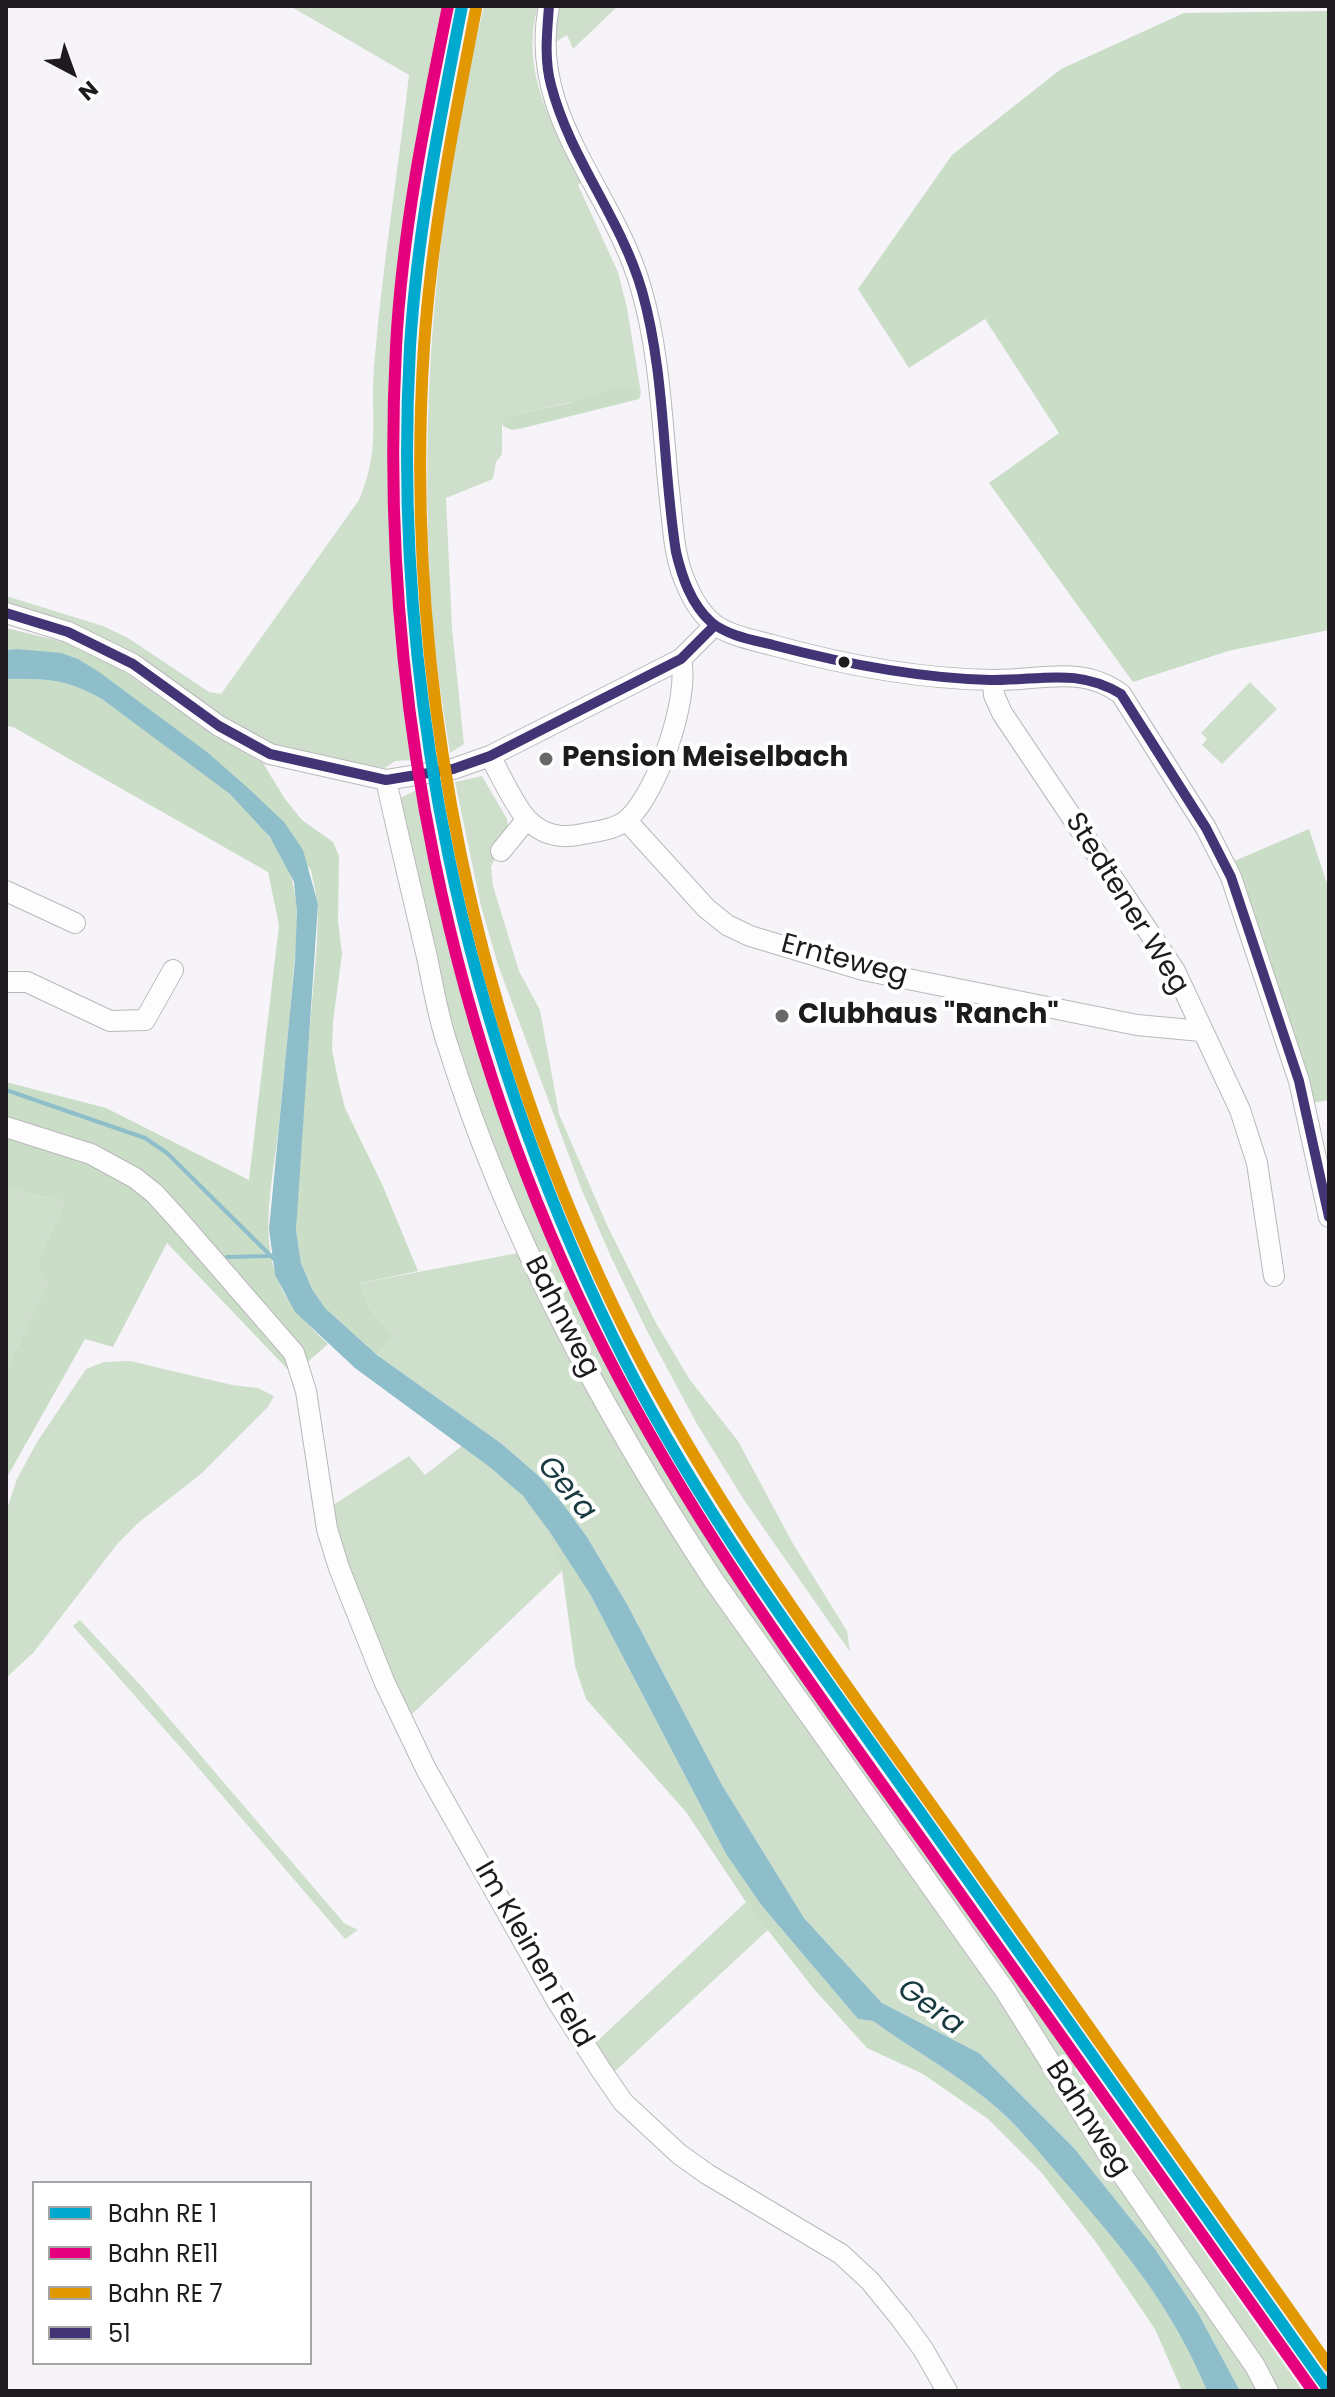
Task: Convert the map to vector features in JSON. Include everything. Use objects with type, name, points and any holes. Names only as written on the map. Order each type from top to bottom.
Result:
[{"type":"street","points":[[549,6],[544,44],[553,98],[629,253],[641,288],[654,362],[677,561],[698,606],[715,625],[741,636],[841,662],[913,675],[993,680],[1062,676],[1093,678],[1121,694],[1206,828],[1231,877],[1299,1081],[1329,1217]]},
{"type":"street","points":[[6,613],[68,632],[133,664],[219,726],[270,754],[386,780],[453,769],[490,756],[681,659],[715,625]]},
{"type":"street","points":[[490,756],[527,819],[557,837],[568,838],[604,830],[627,821],[644,801],[676,723],[684,671],[681,659]]},
{"type":"street","name":"Stedtener Weg","points":[[993,680],[994,695],[1002,713],[1175,971],[1240,1110],[1257,1163],[1274,1276]]},
{"type":"street","name":"Bahnweg","points":[[386,780],[447,1043],[512,1216],[540,1281],[583,1363],[672,1517],[714,1581],[1004,1989],[1106,2151],[1255,2366],[1268,2391]]},
{"type":"street","points":[[501,851],[527,819]]},
{"type":"street","name":"Ernteweg","points":[[627,821],[706,908],[727,925],[750,936],[863,970],[1137,1025],[1201,1031]]},
{"type":"street","points":[[6,891],[75,923]]},
{"type":"street","points":[[6,982],[27,982],[110,1021],[145,1020],[173,970]]},
{"type":"street","name":"Im Kleinen Feld","points":[[6,1127],[91,1154],[135,1178],[154,1193],[294,1353],[306,1391],[327,1529],[339,1568],[384,1681],[426,1769],[557,2001],[623,2102],[679,2154],[707,2174],[841,2254],[870,2281],[901,2319],[947,2391]]},
{"type":"green space","points":[[290,6],[446,6],[425,99],[409,193],[392,382],[394,571],[401,666],[413,760],[395,761],[385,768],[337,762],[278,747],[6,606],[6,596],[103,626],[128,638],[209,692],[221,694],[359,500],[372,449],[377,330],[409,75]]},
{"type":"green space","points":[[484,6],[538,6],[533,29],[533,53],[542,98],[582,182],[578,185],[618,272],[641,393],[636,387],[502,418],[502,454],[496,462],[493,479],[446,498],[452,629],[464,744],[450,753],[432,615],[428,538],[429,385],[434,308],[453,156]]},
{"type":"green space","points":[[558,6],[618,6],[573,49],[567,35],[551,45]]},
{"type":"green space","points":[[1329,11],[1329,630],[1228,651],[1133,682],[989,483],[1059,433],[985,319],[909,368],[858,289],[952,155],[1061,69],[1184,13]]},
{"type":"green space","points":[[623,385],[636,387],[641,393],[639,399],[523,428],[512,430],[503,426],[501,418],[569,403]]},
{"type":"green space","points":[[6,628],[64,642],[89,651],[119,668],[213,735],[263,763],[302,820],[333,842],[339,856],[338,921],[342,954],[332,1050],[345,1108],[382,1184],[418,1271],[360,1283],[370,1309],[395,1336],[377,1355],[325,1308],[312,1289],[301,1263],[296,1230],[317,943],[318,905],[311,870],[207,752],[16,649],[6,650]]},
{"type":"green space","points":[[6,679],[56,681],[102,699],[226,789],[267,833],[283,858],[294,886],[297,931],[269,1203],[269,1238],[275,1272],[284,1293],[304,1320],[328,1344],[293,1375],[167,1243],[113,1347],[85,1339],[6,1479],[6,1368],[49,1281],[39,1266],[41,1252],[65,1201],[6,1189],[6,1082],[106,1108],[249,1180],[279,925],[268,872],[13,727],[6,726]]},
{"type":"green space","points":[[1250,682],[1277,709],[1222,764],[1202,745],[1207,739],[1201,733]]},
{"type":"green space","points":[[482,776],[507,819],[508,831],[491,867],[493,886],[519,971],[540,1010],[559,1114],[607,1225],[656,1323],[690,1380],[738,1441],[792,1542],[847,1631],[850,1652],[744,1500],[697,1424],[647,1331],[581,1188],[498,965],[481,906],[455,782]]},
{"type":"green space","points":[[419,789],[438,888],[462,985],[505,1122],[563,1263],[632,1399],[751,1596],[1080,2064],[1075,2069],[1303,2391],[1240,2391],[1198,2313],[1155,2249],[1074,2148],[979,2053],[882,2003],[804,1918],[722,1785],[627,1604],[587,1537],[563,1504],[540,1477],[502,1444],[377,1355],[395,1336],[370,1309],[360,1283],[529,1251],[450,1043],[393,801]]},
{"type":"green space","points":[[1309,829],[1329,890],[1329,1100],[1312,1103],[1232,862]]},
{"type":"green space","points":[[6,1189],[65,1201],[41,1252],[49,1281],[6,1368]]},
{"type":"green space","points":[[130,1361],[232,1385],[258,1388],[274,1396],[268,1407],[201,1474],[138,1523],[118,1543],[34,1652],[6,1678],[6,1512],[17,1479],[37,1442],[86,1369],[104,1362]]},
{"type":"green space","points":[[462,1446],[498,1473],[531,1505],[550,1534],[562,1571],[409,1717],[363,1613],[330,1507],[409,1456],[425,1475]]},
{"type":"green space","points":[[549,1531],[590,1594],[726,1854],[762,1906],[858,2019],[873,2021],[953,2074],[1024,2134],[1107,2230],[1144,2279],[1178,2331],[1207,2391],[1182,2391],[1155,2329],[1095,2241],[1041,2172],[988,2119],[923,2074],[867,2048],[813,1988],[746,1902],[686,1812],[586,1699],[575,1666],[562,1571]]},
{"type":"green space","points":[[80,1620],[143,1688],[344,1923],[358,1930],[345,1939],[73,1626]]},
{"type":"green space","points":[[746,1902],[769,1929],[612,2074],[593,2045]]},
{"type":"water","points":[[6,650],[61,653],[99,672],[207,752],[284,822],[303,850],[318,904],[296,1230],[301,1263],[312,1289],[325,1308],[377,1355],[502,1444],[540,1477],[563,1504],[587,1537],[627,1604],[722,1785],[804,1918],[882,2003],[979,2053],[1074,2148],[1155,2249],[1198,2313],[1240,2391],[1207,2391],[1178,2331],[1144,2279],[1107,2230],[1015,2126],[953,2074],[873,2021],[858,2019],[762,1906],[726,1854],[590,1594],[523,1496],[491,1468],[355,1368],[295,1312],[275,1275],[269,1229],[295,960],[297,913],[294,882],[270,837],[230,794],[102,699],[56,681],[6,679]]},
{"type":"waterway","points":[[6,1090],[145,1138],[167,1153],[275,1260]]},
{"type":"waterway","points":[[227,1257],[268,1256]]},
{"type":"transit line","points":[[462,6],[430,176],[413,304],[407,475],[413,603],[427,730],[448,855],[478,979],[516,1101],[561,1220],[613,1337],[645,1399],[716,1519],[794,1635],[1329,2390]]},
{"type":"transit line","name":"51","points":[[549,6],[547,65],[551,85],[570,138],[633,264],[650,323],[660,388],[676,552],[684,580],[698,607],[711,622],[733,634],[854,664],[963,679],[1073,678],[1121,694],[1206,828],[1231,877],[1299,1081],[1329,1217]]},
{"type":"transit line","points":[[476,9],[445,176],[432,261],[424,346],[420,473],[425,601],[439,728],[461,854],[491,979],[529,1101],[575,1221],[628,1336],[739,1528],[821,1650],[1329,2366]]},
{"type":"transit line","name":"51","points":[[6,613],[68,632],[133,664],[219,726],[270,754],[386,780],[453,769],[490,756],[681,659],[715,625]]},
{"type":"rail line","name":"RE11","points":[[448,6],[416,176],[399,304],[393,476],[399,606],[413,734],[435,862],[465,988],[503,1111],[550,1232],[604,1349],[676,1480],[757,1606],[842,1728],[1313,2391]]},
{"type":"place","name":"Pension Meiselbach","points":[[546,759]]},
{"type":"place","name":"Clubhaus \"Ranch\"","points":[[782,1016]]},
{"type":"water label","name":"Gera","points":[[566,1489]]},
{"type":"water label","name":"Gera","points":[[930,2008]]}]
